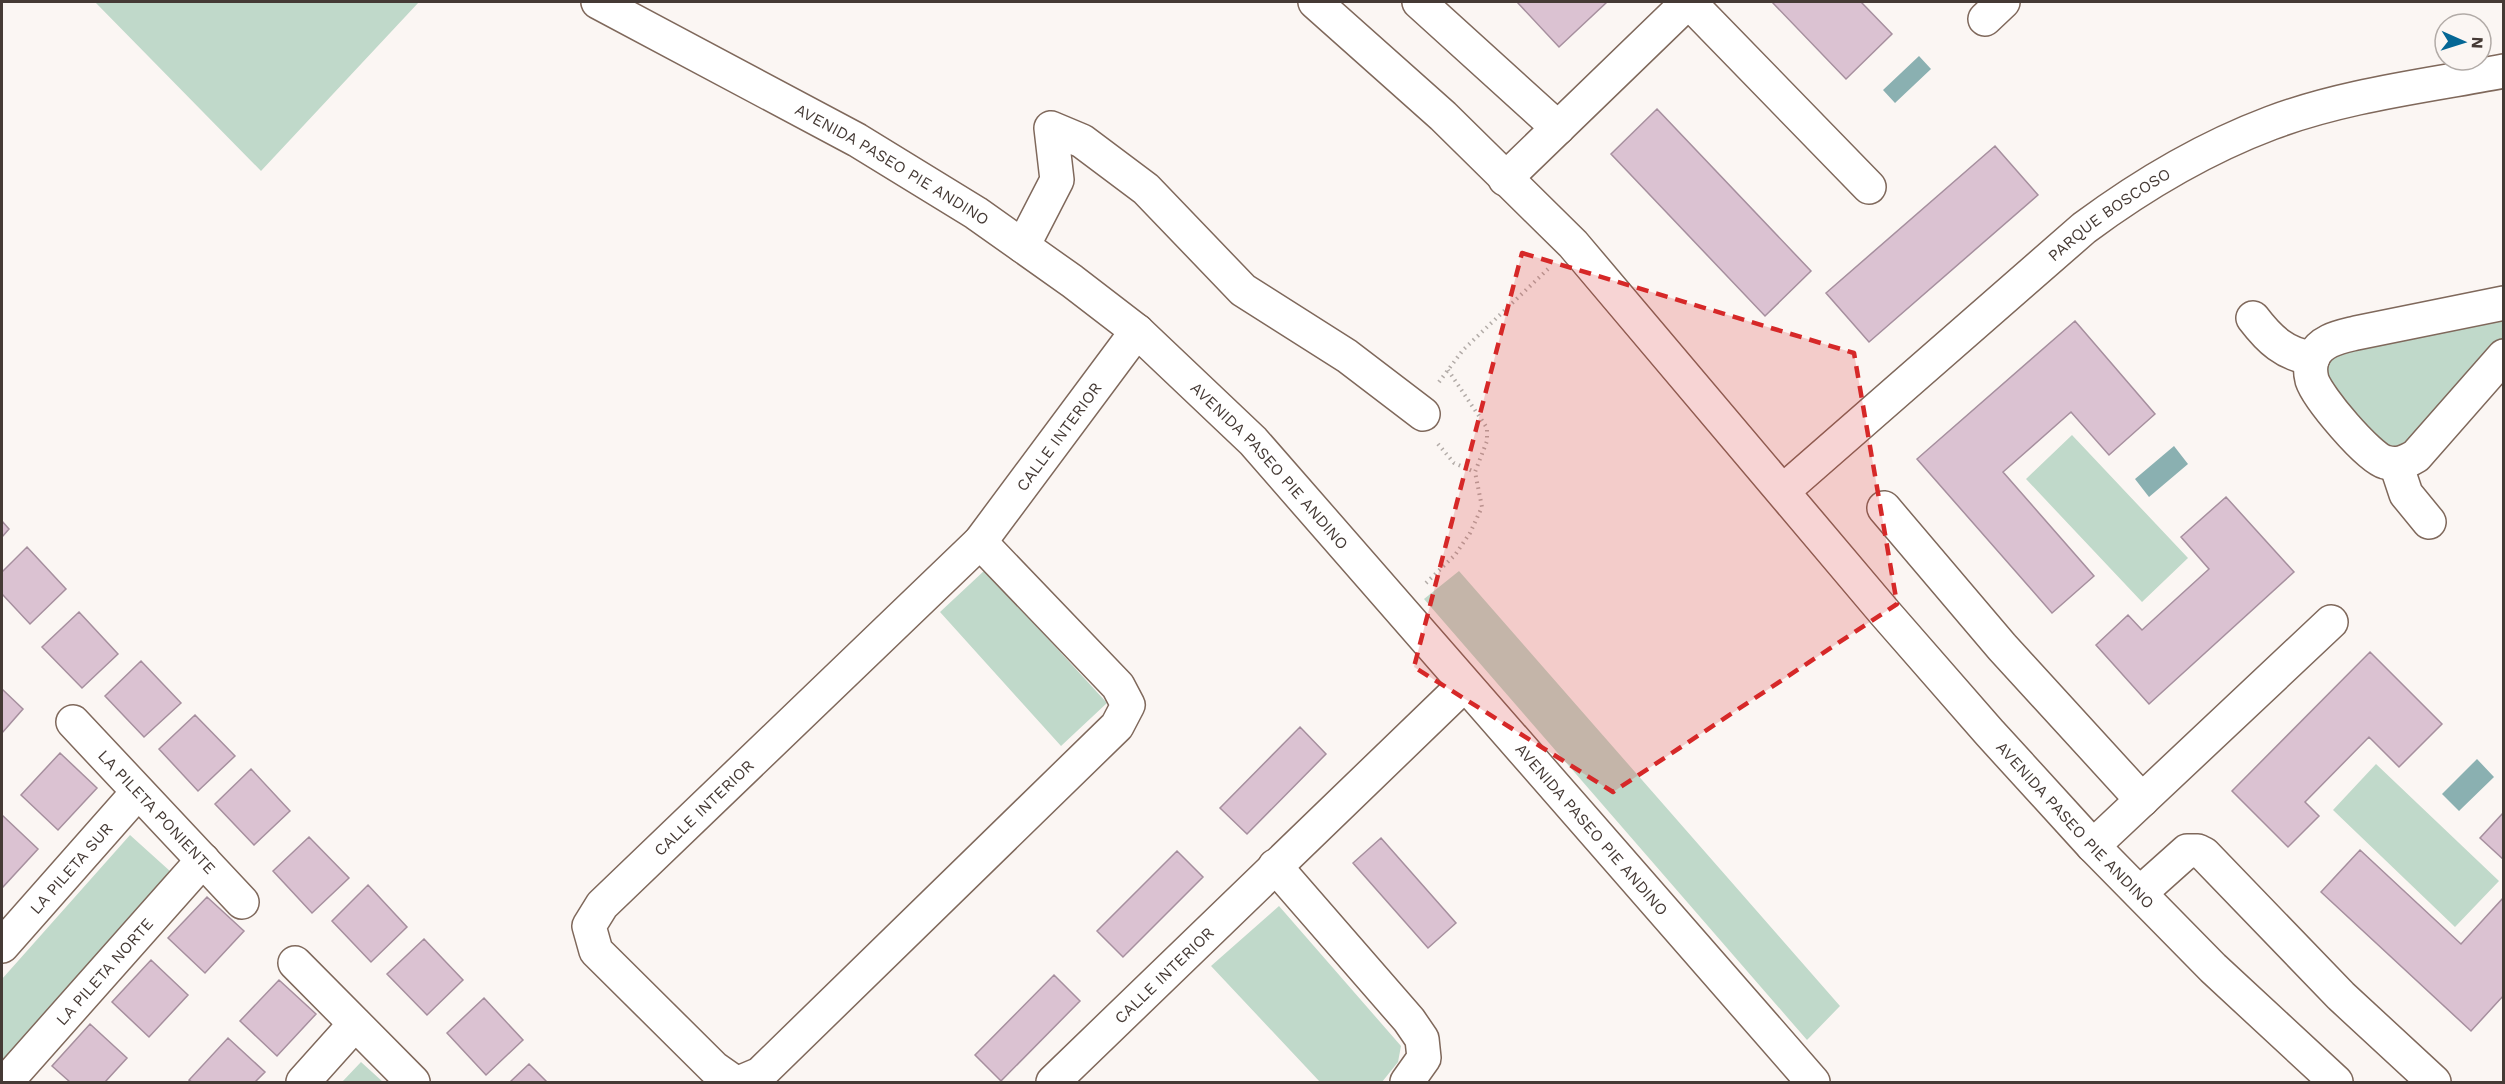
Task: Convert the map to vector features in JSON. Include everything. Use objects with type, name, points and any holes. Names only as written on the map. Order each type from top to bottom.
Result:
[{"type":"street","name":"AVENIDA PASEO PIE ANDINO","points":[[598,2],[856,140],[976,213],[1137,331],[1253,441],[1813,1082]]},
{"type":"street","name":"AVENIDA PASEO PIE ANDINO","points":[[1315,2],[1443,116],[1573,244],[1885,613],[2093,846],[2213,968],[2336,1083]]},
{"type":"street","points":[[1419,2],[1558,128]]},
{"type":"street","points":[[1505,179],[1688,2],[1869,187]]},
{"type":"street","name":"PARQUE BOSCOSO","points":[[1783,491],[2084,228],[2126,197],[2171,169],[2217,145],[2272,122],[2329,105],[2504,71]]},
{"type":"street","points":[[1023,246],[1057,180],[1051,128],[1082,141],[1146,189],[1243,290],[1347,356],[1423,414]]},
{"type":"street","points":[[2504,303],[2356,333],[2325,343],[2313,358],[2310,370],[2312,381],[2342,423],[2374,456],[2384,462],[2396,464],[2407,462],[2416,456],[2504,356]]},
{"type":"street","points":[[2253,318],[2263,332],[2282,349],[2292,354],[2313,358]]},
{"type":"street","name":"CALLE INTERIOR","points":[[734,1083],[714,1068],[596,951],[589,926],[602,905],[980,542],[1137,331]]},
{"type":"street","points":[[2396,464],[2406,494],[2429,522]]},
{"type":"street","points":[[1884,508],[2002,647],[2142,800]]},
{"type":"street","points":[[741,1083],[760,1074],[1117,726],[1128,705],[1118,686],[980,542]]},
{"type":"street","points":[[2093,846],[2331,622]]},
{"type":"street","name":"CALLE INTERIOR","points":[[1053,1083],[1464,685]]},
{"type":"street","name":"LA PILETA PONIENTE","points":[[73,722],[242,902]]},
{"type":"street","name":"LA PILETA SUR","points":[[2,946],[138,792]]},
{"type":"street","points":[[2140,893],[2187,851],[2198,851],[2204,854],[2341,996],[2434,1083]]},
{"type":"street","name":"LA PILETA NORTE","points":[[6,1083],[203,860]]},
{"type":"street","points":[[1275,866],[1409,1020],[1422,1039],[1424,1058],[1407,1083]]},
{"type":"street","points":[[295,963],[413,1083]]},
{"type":"street","points":[[303,1083],[355,1024]]},
{"type":"path","points":[[1463,350],[1573,244]]},
{"type":"path","points":[[1400,608],[1455,555],[1470,533],[1482,507],[1475,472],[1487,441],[1487,428],[1448,370]]},
{"type":"highlighted area","points":[[1522,253],[1854,353],[1897,604],[1613,792],[1414,667]]},
{"type":"green space","points":[[95,2],[419,2],[261,171]]},
{"type":"green space","points":[[2503,315],[2503,337],[2412,442],[2395,448],[2381,443],[2327,385],[2326,365],[2332,351]]},
{"type":"green space","points":[[2072,435],[2188,558],[2142,602],[2026,479]]},
{"type":"green space","points":[[985,570],[1107,703],[1061,746],[940,612]]},
{"type":"green space","points":[[1459,571],[1840,1006],[1807,1040],[1424,599]]},
{"type":"green space","points":[[2376,764],[2499,881],[2455,927],[2333,810]]},
{"type":"green space","points":[[130,835],[171,872],[2,1061],[2,979]]},
{"type":"green space","points":[[1279,906],[1401,1046],[1398,1062],[1382,1082],[1320,1082],[1211,966]]},
{"type":"green space","points":[[361,1062],[383,1082],[342,1082]]},
{"type":"water","points":[[1919,56],[1931,69],[1895,103],[1883,90]]},
{"type":"water","points":[[2174,446],[2188,464],[2149,497],[2135,479]]},
{"type":"water","points":[[2477,759],[2494,777],[2459,811],[2442,794]]},
{"type":"building","points":[[1517,2],[1607,2],[1559,47]]},
{"type":"building","points":[[1772,2],[1861,2],[1892,34],[1846,79]]},
{"type":"building","points":[[1657,109],[1811,271],[1765,316],[1611,154]]},
{"type":"building","points":[[1995,146],[2038,195],[1869,342],[1826,293]]},
{"type":"building","points":[[2075,321],[2155,414],[2109,455],[2071,412],[2003,472],[2094,576],[2052,613],[1917,459]]},
{"type":"building","points":[[2226,497],[2294,572],[2149,704],[2096,645],[2128,615],[2142,630],[2209,569],[2181,537]]},
{"type":"building","points":[[2,521],[9,529],[2,537]]},
{"type":"building","points":[[27,547],[66,589],[30,624],[2,594],[2,572]]},
{"type":"building","points":[[79,612],[118,654],[82,688],[42,647]]},
{"type":"building","points":[[2370,652],[2442,724],[2399,767],[2369,737],[2305,802],[2319,816],[2288,847],[2232,791]]},
{"type":"building","points":[[141,661],[181,703],[144,737],[105,696]]},
{"type":"building","points":[[2,689],[23,709],[2,733]]},
{"type":"building","points":[[195,715],[235,756],[198,791],[159,749]]},
{"type":"building","points":[[1300,727],[1326,754],[1247,834],[1220,808]]},
{"type":"building","points":[[60,753],[97,788],[58,830],[21,795]]},
{"type":"building","points":[[251,769],[290,811],[254,845],[215,804]]},
{"type":"building","points":[[2504,812],[2504,860],[2480,838]]},
{"type":"building","points":[[2,815],[38,849],[2,888]]},
{"type":"building","points":[[309,837],[349,878],[312,913],[273,871]]},
{"type":"building","points":[[1381,838],[1456,923],[1428,948],[1353,863]]},
{"type":"building","points":[[2360,850],[2461,944],[2504,897],[2504,995],[2471,1031],[2321,892]]},
{"type":"building","points":[[1177,851],[1203,877],[1123,957],[1097,931]]},
{"type":"building","points":[[368,885],[407,927],[371,962],[332,921]]},
{"type":"building","points":[[207,897],[244,931],[205,973],[168,938]]},
{"type":"building","points":[[424,939],[463,980],[427,1015],[387,974]]},
{"type":"building","points":[[151,960],[188,995],[149,1037],[112,1002]]},
{"type":"building","points":[[1054,975],[1080,1001],[1001,1081],[975,1055]]},
{"type":"building","points":[[279,980],[316,1014],[277,1056],[240,1021]]},
{"type":"building","points":[[484,998],[523,1040],[486,1075],[447,1033]]},
{"type":"building","points":[[90,1024],[127,1058],[105,1082],[70,1082],[52,1066]]},
{"type":"building","points":[[228,1038],[265,1072],[255,1082],[192,1082],[189,1080]]},
{"type":"building","points":[[529,1064],[547,1082],[510,1082]]}]
